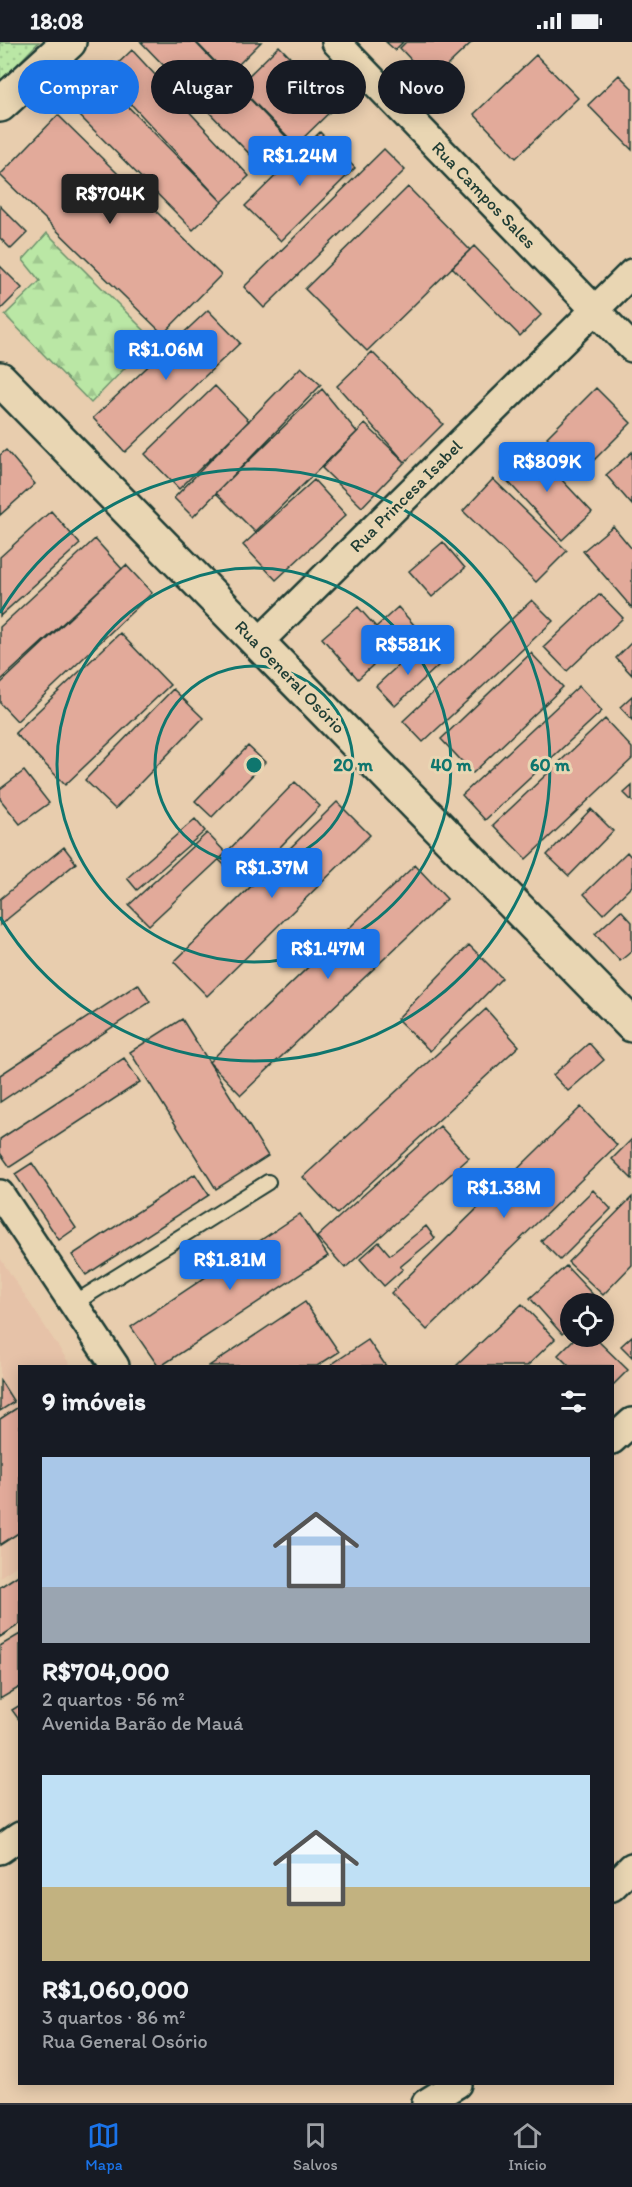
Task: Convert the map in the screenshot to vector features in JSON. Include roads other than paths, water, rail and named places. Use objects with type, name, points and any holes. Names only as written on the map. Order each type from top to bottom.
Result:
[{"type":"main road","points":[[0,105],[69,42]]},
{"type":"main road","name":"Rua General Osório","points":[[0,379],[632,1025]]},
{"type":"street","name":"Rua Campos Sales","points":[[336,42],[632,348]]},
{"type":"street","name":"Rua Princesa Isabel","points":[[258,643],[632,273]]},
{"type":"street","points":[[0,1194],[114,1365]]},
{"type":"street","points":[[614,1438],[632,1422]]},
{"type":"street","points":[[0,1850],[18,1837]]},
{"type":"street","points":[[614,1885],[632,1867]]},
{"type":"street","points":[[426,2103],[455,2085]]},
{"type":"lane","points":[[73,1304],[268,1182]]}]
